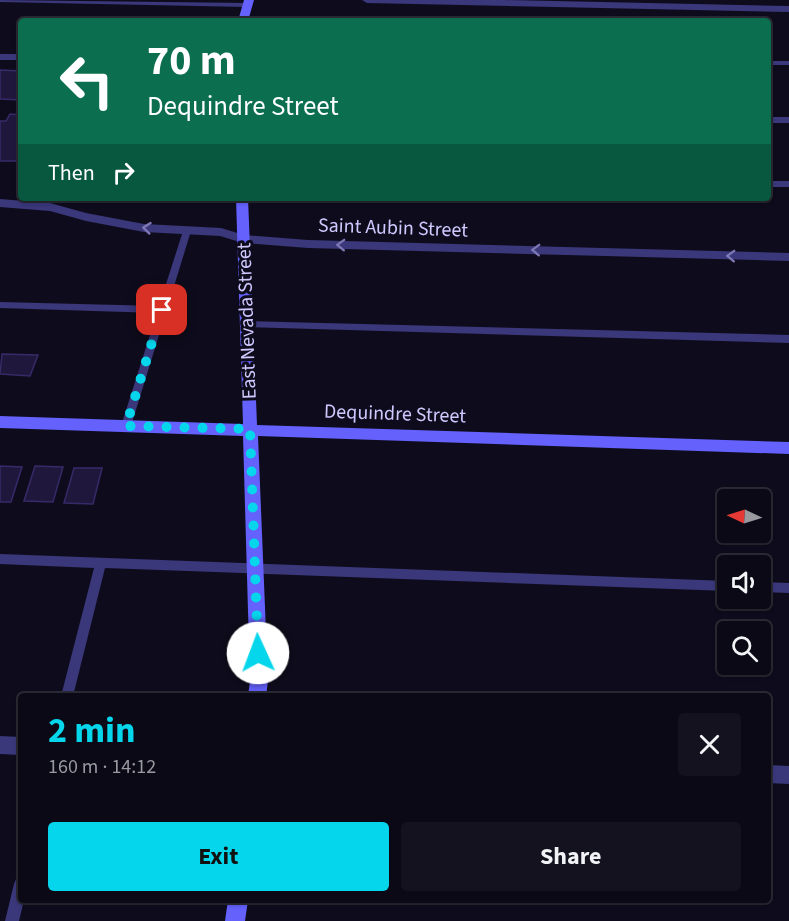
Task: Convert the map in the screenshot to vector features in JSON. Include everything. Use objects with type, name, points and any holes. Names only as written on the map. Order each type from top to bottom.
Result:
[{"type":"street","points":[[367,0],[789,9]]},
{"type":"street","points":[[244,18],[248,3]]},
{"type":"street","points":[[0,57],[18,57]]},
{"type":"street","points":[[771,120],[789,120]]},
{"type":"street","name":"East Nevada Street","points":[[242,201],[257,693]]},
{"type":"street","name":"Saint Aubin Street","points":[[0,203],[50,207],[118,224],[221,232],[243,239],[308,244],[789,257]]},
{"type":"street","name":"Dequindre Street","points":[[0,422],[789,448]]},
{"type":"street","points":[[0,745],[18,746]]},
{"type":"street","points":[[771,774],[789,775]]},
{"type":"street","points":[[235,921],[238,903]]},
{"type":"lane","points":[[0,0],[248,3]]},
{"type":"lane","points":[[771,63],[789,63]]},
{"type":"lane","points":[[771,184],[789,184]]},
{"type":"lane","points":[[126,426],[187,231]]},
{"type":"lane","points":[[0,305],[162,310]]},
{"type":"lane","points":[[246,324],[789,339]]},
{"type":"lane","points":[[0,560],[717,586]]},
{"type":"lane","points":[[68,693],[101,562]]},
{"type":"lane","points":[[771,587],[789,588]]},
{"type":"lane","points":[[12,921],[18,896]]},
{"type":"building","points":[[0,70],[18,71],[18,100],[0,99]]},
{"type":"building","points":[[10,114],[18,115],[18,161],[0,161],[0,121],[6,121]]},
{"type":"building","points":[[2,354],[38,355],[30,376],[0,374]]},
{"type":"building","points":[[0,466],[22,467],[11,502],[0,502]]},
{"type":"building","points":[[35,466],[63,467],[53,502],[24,501]]},
{"type":"building","points":[[74,468],[102,468],[93,504],[64,503]]},
{"type":"route","points":[[162,310],[126,426],[250,429],[258,653]]}]
